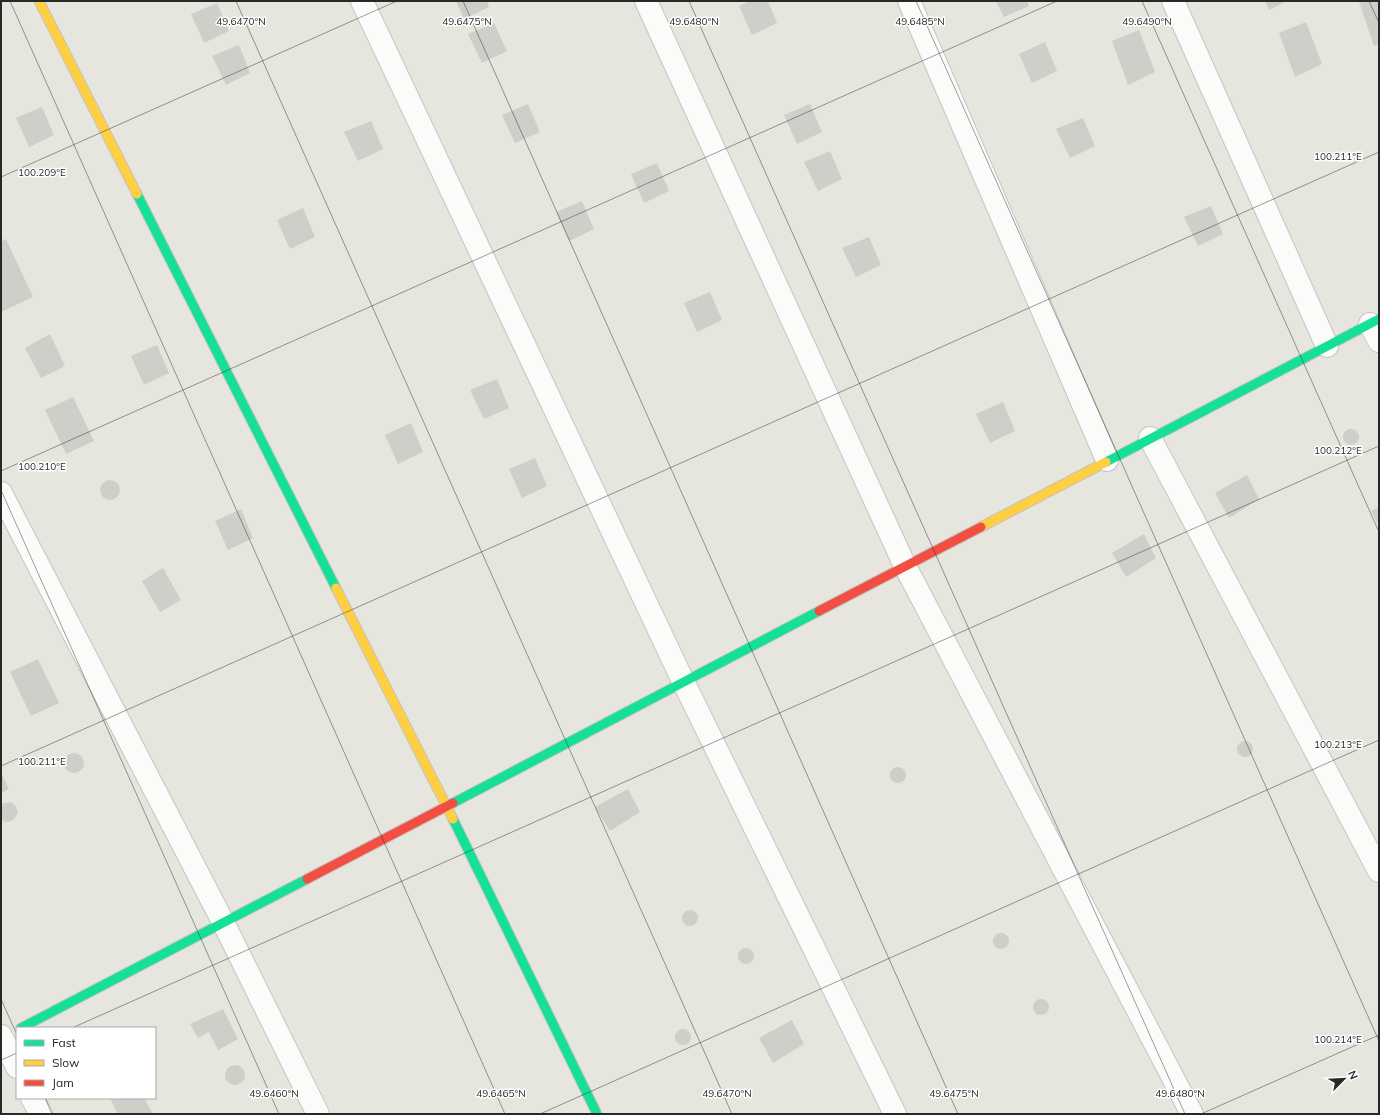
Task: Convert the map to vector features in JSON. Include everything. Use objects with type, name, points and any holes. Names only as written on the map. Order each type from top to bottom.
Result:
[{"type":"street","points":[[39,1],[446,806],[597,1114]]},
{"type":"street","points":[[362,1],[683,682],[895,1114]]},
{"type":"street","points":[[646,1],[905,566],[1192,1114]]},
{"type":"street","points":[[909,1],[1107,460]]},
{"type":"street","points":[[1173,1],[1327,346]]},
{"type":"street","points":[[21,1027],[1327,346],[1376,328]]},
{"type":"street","points":[[1150,438],[1379,871]]},
{"type":"street","points":[[1,493],[223,922],[318,1114]]},
{"type":"street","points":[[8,1034],[16,1063]]},
{"type":"street","points":[[33,1099],[41,1114]]},
{"type":"building","points":[[456,1],[487,1],[489,7],[464,19]]},
{"type":"building","points":[[750,1],[768,1],[777,23],[752,35],[739,6]]},
{"type":"building","points":[[996,1],[1027,1],[1029,6],[1004,17]]},
{"type":"building","points":[[1265,1],[1287,1],[1269,10]]},
{"type":"building","points":[[1379,1],[1379,44],[1374,46],[1359,2]]},
{"type":"building","points":[[217,3],[229,31],[204,43],[191,14]]},
{"type":"building","points":[[1306,22],[1322,64],[1295,77],[1279,33]]},
{"type":"building","points":[[494,23],[507,51],[482,63],[468,34]]},
{"type":"building","points":[[1139,30],[1155,72],[1128,85],[1112,41]]},
{"type":"building","points":[[1045,42],[1057,71],[1032,83],[1019,54]]},
{"type":"building","points":[[239,45],[250,73],[226,85],[212,56]]},
{"type":"building","points":[[528,104],[540,132],[515,143],[502,115]]},
{"type":"building","points":[[810,104],[822,132],[797,144],[784,115]]},
{"type":"building","points":[[42,107],[54,135],[29,147],[16,118]]},
{"type":"building","points":[[1083,118],[1095,146],[1070,158],[1056,129]]},
{"type":"building","points":[[371,121],[383,149],[358,161],[344,132]]},
{"type":"building","points":[[830,151],[842,179],[818,191],[804,162]]},
{"type":"building","points":[[657,163],[669,191],[644,203],[631,174]]},
{"type":"building","points":[[582,201],[594,229],[569,241],[556,212]]},
{"type":"building","points":[[1211,206],[1223,234],[1198,246],[1184,217]]},
{"type":"building","points":[[303,208],[315,237],[290,249],[277,220]]},
{"type":"building","points":[[869,237],[881,265],[856,277],[842,248]]},
{"type":"building","points":[[6,239],[33,297],[1,312],[1,241]]},
{"type":"building","points":[[710,292],[722,320],[697,332],[684,303]]},
{"type":"building","points":[[50,334],[65,366],[41,378],[25,348]]},
{"type":"building","points":[[157,345],[169,373],[144,385],[131,356]]},
{"type":"building","points":[[497,379],[509,408],[484,419],[470,390]]},
{"type":"building","points":[[73,397],[94,441],[66,454],[45,410]]},
{"type":"building","points":[[1003,402],[1015,431],[990,443],[976,414]]},
{"type":"building","points":[[411,423],[423,452],[398,464],[385,435]]},
{"type":"building","points":[[1351,429],[1357,431],[1359,437],[1357,443],[1351,445],[1345,443],[1343,437],[1345,431]]},
{"type":"building","points":[[535,458],[547,486],[522,498],[509,469]]},
{"type":"building","points":[[1247,475],[1259,499],[1229,518],[1215,493]]},
{"type":"building","points":[[110,480],[117,483],[120,490],[117,497],[110,500],[103,497],[100,490],[103,483]]},
{"type":"building","points":[[1379,507],[1379,526],[1371,511]]},
{"type":"building","points":[[241,509],[253,538],[228,550],[215,521]]},
{"type":"building","points":[[1144,534],[1156,558],[1126,577],[1112,553]]},
{"type":"building","points":[[163,568],[181,600],[160,612],[142,581]]},
{"type":"building","points":[[38,659],[59,703],[31,716],[10,672]]},
{"type":"building","points":[[1245,741],[1251,743],[1253,749],[1251,755],[1245,757],[1239,755],[1237,749],[1239,743]]},
{"type":"building","points":[[74,753],[81,756],[84,763],[81,770],[74,773],[67,770],[64,763],[67,756]]},
{"type":"building","points":[[898,767],[904,769],[906,775],[904,781],[898,783],[892,781],[890,775],[892,769]]},
{"type":"building","points":[[1,773],[9,789],[1,793]]},
{"type":"building","points":[[628,789],[640,812],[610,831],[595,807]]},
{"type":"building","points":[[11,802],[16,807],[18,813],[12,821],[6,822],[1,819],[1,805]]},
{"type":"building","points":[[690,910],[696,912],[698,918],[696,924],[690,926],[684,924],[682,918],[684,912]]},
{"type":"building","points":[[1001,933],[1007,935],[1009,941],[1007,947],[1001,949],[995,947],[993,941],[995,935]]},
{"type":"building","points":[[746,948],[752,950],[754,956],[752,962],[746,964],[740,962],[738,956],[740,950]]},
{"type":"building","points":[[1041,999],[1047,1001],[1049,1007],[1047,1013],[1041,1015],[1035,1013],[1033,1007],[1035,1001]]},
{"type":"building","points":[[223,1009],[238,1039],[218,1050],[209,1032],[198,1038],[190,1024]]},
{"type":"building","points":[[792,1020],[804,1044],[773,1063],[759,1038]]},
{"type":"building","points":[[683,1029],[689,1031],[691,1037],[689,1043],[683,1045],[677,1043],[675,1037],[677,1031]]},
{"type":"building","points":[[235,1065],[242,1068],[245,1075],[242,1082],[235,1085],[228,1082],[225,1075],[228,1068]]},
{"type":"building","points":[[110,1099],[145,1099],[153,1114],[118,1114]]},
{"type":"traffic: fast","points":[[137,194],[336,588]]},
{"type":"traffic: fast","points":[[1106,462],[1379,319]]},
{"type":"traffic: fast","points":[[453,803],[819,611]]},
{"type":"traffic: fast","points":[[453,819],[597,1114]]},
{"type":"traffic: fast","points":[[23,1027],[307,879]]},
{"type":"traffic: slow","points":[[39,1],[137,194]]},
{"type":"traffic: slow","points":[[981,527],[1106,462]]},
{"type":"traffic: slow","points":[[336,588],[453,819]]},
{"type":"traffic: jam","points":[[819,611],[981,527]]},
{"type":"traffic: jam","points":[[307,879],[453,803]]}]
